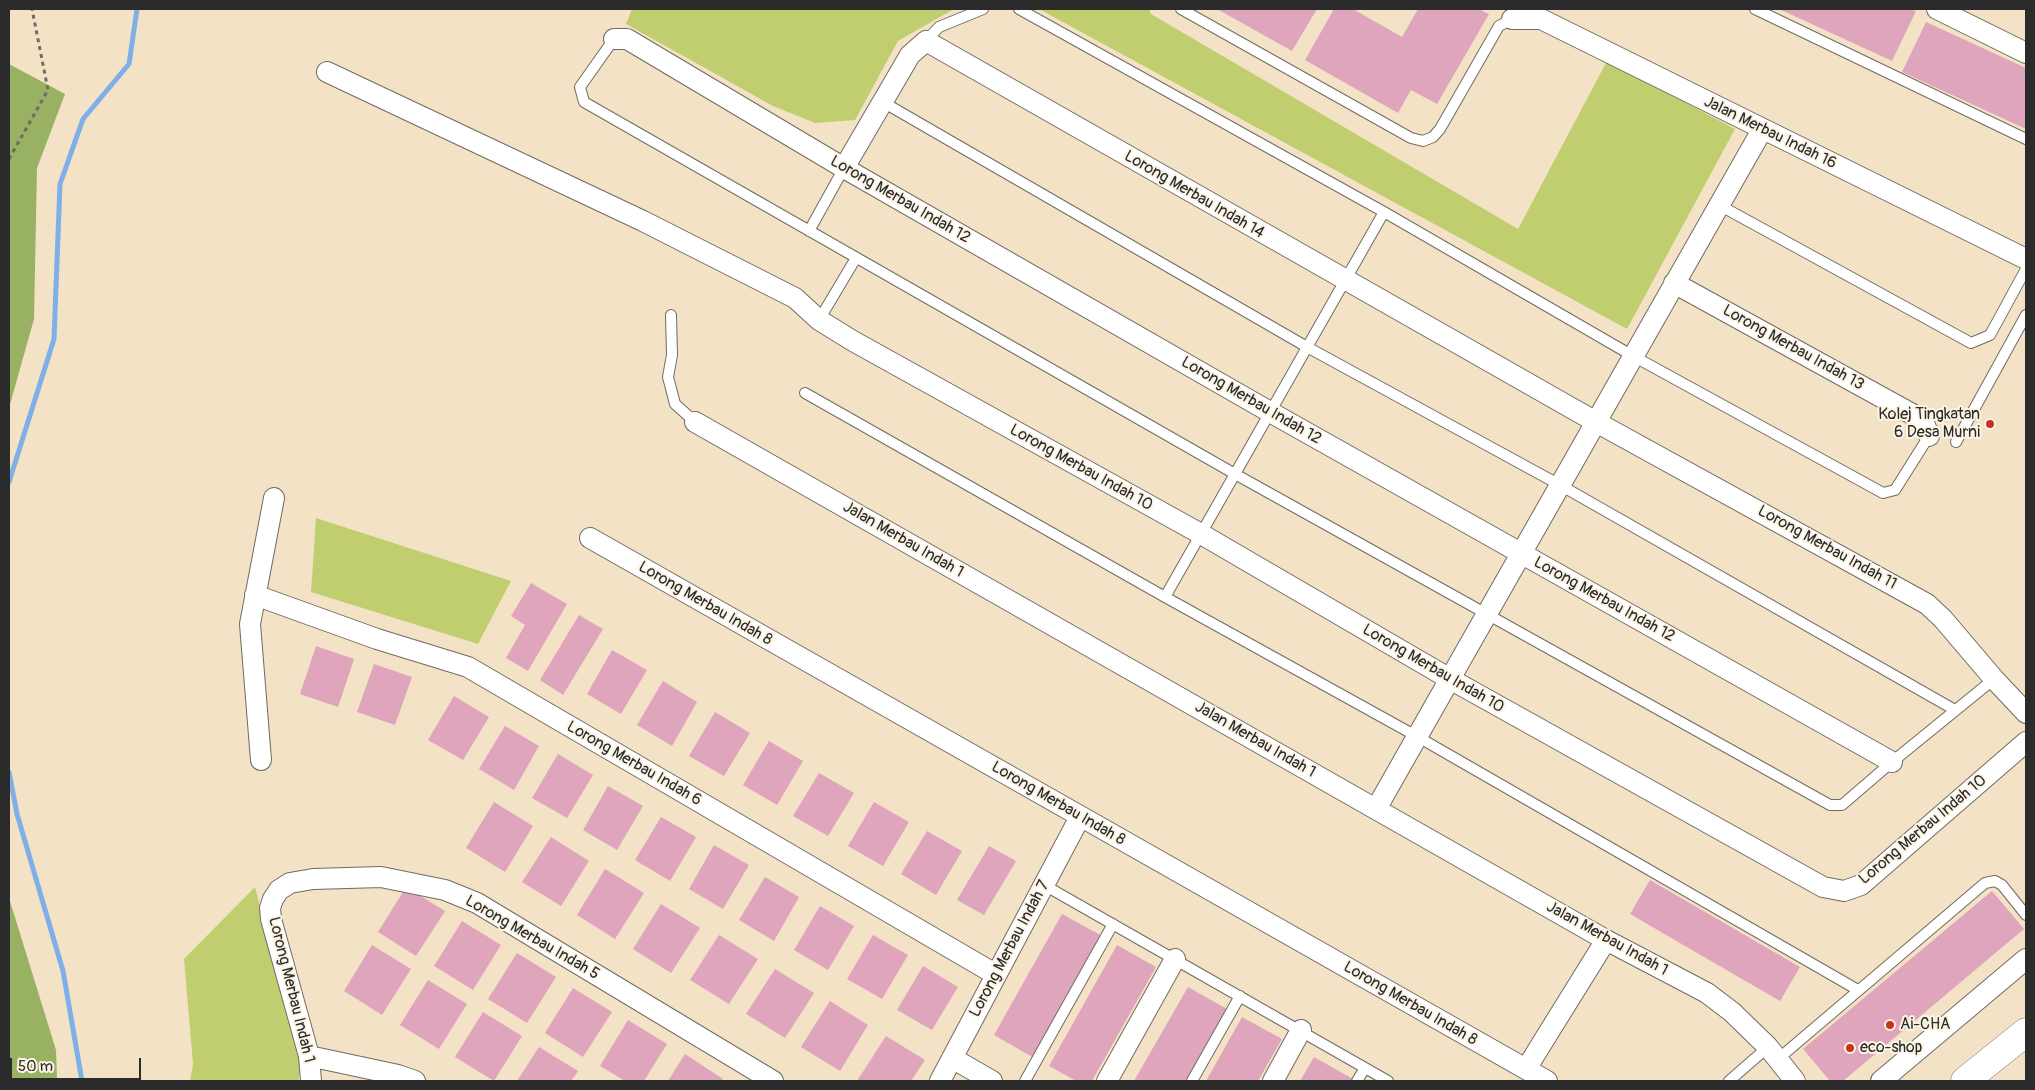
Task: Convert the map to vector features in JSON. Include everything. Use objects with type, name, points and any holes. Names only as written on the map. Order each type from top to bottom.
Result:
[{"type":"main road","points":[[1965,1081],[2026,1032]]},
{"type":"street","points":[[1937,9],[2026,53]]},
{"type":"street","name":"Jalan Merbau Indah 16","points":[[1512,19],[1541,20],[2026,259]]},
{"type":"street","name":"Lorong Merbau Indah 12","points":[[614,39],[627,39],[844,168],[1270,412],[1892,762]]},
{"type":"street","points":[[844,168],[881,101],[910,55],[926,41]]},
{"type":"street","name":"Lorong Merbau Indah 14","points":[[926,41],[1596,422]]},
{"type":"street","name":"Lorong Merbau Indah 10","points":[[327,72],[643,221],[795,298],[819,320],[1201,534],[1450,680],[1822,887],[1844,891],[1860,885],[2026,742]]},
{"type":"street","points":[[1376,810],[1762,130]]},
{"type":"street","name":"Lorong Merbau Indah 13","points":[[1674,283],[1923,420],[1929,436]]},
{"type":"street","name":"Jalan Merbau Indah 1","points":[[695,422],[1606,940],[1707,993],[1732,1012],[1773,1053],[1795,1081]]},
{"type":"street","name":"Lorong Merbau Indah 11","points":[[1596,422],[1927,604],[2026,713]]},
{"type":"street","points":[[261,760],[250,624],[274,498]]},
{"type":"street","name":"Lorong Merbau Indah 8","points":[[590,538],[1547,1081]]},
{"type":"street","name":"Lorong Merbau Indah 6","points":[[255,595],[377,639],[468,667],[995,974]]},
{"type":"street","name":"Lorong Merbau Indah 7","points":[[940,1081],[995,974],[1080,817]]},
{"type":"street","name":"Lorong Merbau Indah 5","points":[[273,899],[279,890],[290,883],[313,879],[381,877],[444,890],[477,903],[773,1081]]},
{"type":"street","name":"Lorong Merbau Indah 1","points":[[273,899],[270,908],[271,918],[309,1056],[311,1081]]},
{"type":"street","points":[[1526,1069],[1606,940]]},
{"type":"street","points":[[1107,1081],[1175,959]]},
{"type":"street","points":[[1881,1081],[2026,959]]},
{"type":"street","points":[[1273,1081],[1301,1030]]},
{"type":"street","points":[[309,1056],[398,1075],[415,1081]]},
{"type":"street","points":[[952,1058],[992,1081]]},
{"type":"lane","points":[[926,41],[939,27],[983,9]]},
{"type":"lane","points":[[1019,9],[1384,212],[1633,356],[1883,493],[1895,490],[1929,436]]},
{"type":"lane","points":[[1181,9],[1412,138],[1423,141],[1433,136],[1440,129],[1498,26],[1512,19]]},
{"type":"lane","points":[[1755,9],[2026,139]]},
{"type":"lane","points":[[614,39],[580,87],[584,102],[1235,474],[1830,805],[1842,805],[1994,679]]},
{"type":"lane","points":[[881,101],[1308,346],[1560,485],[1955,710]]},
{"type":"lane","points":[[809,231],[844,168]]},
{"type":"lane","points":[[1719,205],[1971,343],[1990,335],[2026,269]]},
{"type":"lane","points":[[1165,597],[1384,212]]},
{"type":"lane","points":[[819,320],[856,258]]},
{"type":"lane","points":[[671,314],[672,355],[668,378],[675,404],[695,422]]},
{"type":"lane","points":[[1956,442],[2026,315]]},
{"type":"lane","points":[[805,393],[1165,597],[1418,737],[1858,990]]},
{"type":"lane","points":[[1729,1081],[1773,1053],[1858,990],[1985,883],[1995,881],[2002,885],[2026,915]]},
{"type":"lane","points":[[1044,885],[1388,1081]]},
{"type":"lane","points":[[1025,1081],[1113,924]]},
{"type":"lane","points":[[1192,1081],[1240,996]]},
{"type":"lane","points":[[1357,1081],[1365,1068]]},
{"type":"path","points":[[9,159],[48,90],[32,9]]},
{"type":"green space","points":[[632,9],[954,9],[898,41],[855,120],[815,123],[773,106],[626,24]]},
{"type":"green space","points":[[1039,9],[1149,9],[1151,14],[1518,229],[1607,61],[1735,129],[1627,329]]},
{"type":"green space","points":[[9,64],[65,94],[37,168],[34,319],[9,408]]},
{"type":"green space","points":[[316,518],[511,581],[478,644],[311,592]]},
{"type":"green space","points":[[255,887],[301,1069],[298,1081],[190,1081],[193,1064],[184,959]]},
{"type":"green space","points":[[9,898],[56,1050],[57,1081],[9,1081]]},
{"type":"building","points":[[1217,9],[1317,9],[1292,51]]},
{"type":"building","points":[[1334,9],[1353,9],[1402,37],[1418,9],[1479,9],[1489,14],[1437,104],[1411,90],[1398,113],[1305,60]]},
{"type":"building","points":[[1779,9],[1910,9],[1916,11],[1892,61]]},
{"type":"building","points":[[1926,22],[2026,68],[2026,129],[1902,72]]},
{"type":"building","points":[[531,583],[567,604],[528,671],[506,658],[525,625],[511,616]]},
{"type":"building","points":[[579,615],[603,629],[563,695],[540,680]]},
{"type":"building","points":[[316,646],[354,659],[338,707],[300,694]]},
{"type":"building","points":[[612,650],[647,670],[621,714],[587,694]]},
{"type":"building","points":[[374,664],[412,677],[395,725],[357,712]]},
{"type":"building","points":[[663,681],[697,702],[672,746],[637,725]]},
{"type":"building","points":[[454,696],[489,717],[463,760],[428,740]]},
{"type":"building","points":[[715,712],[750,733],[724,776],[689,756]]},
{"type":"building","points":[[505,726],[539,746],[514,790],[479,769]]},
{"type":"building","points":[[769,741],[803,761],[777,805],[743,785]]},
{"type":"building","points":[[558,754],[593,775],[567,818],[532,798]]},
{"type":"building","points":[[819,773],[854,793],[828,836],[793,816]]},
{"type":"building","points":[[608,786],[643,806],[617,850],[583,830]]},
{"type":"building","points":[[494,802],[533,826],[505,872],[466,848]]},
{"type":"building","points":[[874,802],[909,822],[883,866],[848,846]]},
{"type":"building","points":[[661,817],[696,837],[670,881],[635,860]]},
{"type":"building","points":[[927,831],[962,851],[936,895],[901,874]]},
{"type":"building","points":[[551,837],[589,861],[561,906],[522,882]]},
{"type":"building","points":[[714,845],[749,865],[723,909],[689,889]]},
{"type":"building","points":[[989,846],[1016,861],[984,915],[957,900]]},
{"type":"building","points":[[605,869],[644,893],[615,939],[577,915]]},
{"type":"building","points":[[765,877],[799,897],[774,941],[739,920]]},
{"type":"building","points":[[1650,880],[1800,967],[1780,1001],[1630,914]]},
{"type":"building","points":[[406,887],[445,911],[416,956],[378,932]]},
{"type":"building","points":[[1992,891],[2024,929],[1843,1081],[1830,1081],[1803,1049]]},
{"type":"building","points":[[661,904],[700,928],[671,973],[633,949]]},
{"type":"building","points":[[820,906],[854,926],[828,970],[794,950]]},
{"type":"building","points":[[1062,914],[1102,936],[1034,1058],[994,1035]]},
{"type":"building","points":[[462,921],[501,945],[473,990],[434,966]]},
{"type":"building","points":[[719,935],[758,959],[729,1004],[690,980]]},
{"type":"building","points":[[873,935],[908,955],[882,999],[847,979]]},
{"type":"building","points":[[372,945],[411,969],[382,1015],[344,991]]},
{"type":"building","points":[[1117,945],[1156,967],[1092,1081],[1076,1081],[1049,1066]]},
{"type":"building","points":[[517,953],[556,977],[527,1023],[488,999]]},
{"type":"building","points":[[923,966],[958,987],[932,1030],[897,1010]]},
{"type":"building","points":[[775,969],[814,993],[785,1038],[746,1014]]},
{"type":"building","points":[[428,980],[467,1004],[439,1049],[400,1025]]},
{"type":"building","points":[[1188,987],[1227,1009],[1186,1081],[1134,1081]]},
{"type":"building","points":[[573,988],[612,1012],[583,1057],[545,1033]]},
{"type":"building","points":[[830,1001],[868,1025],[840,1071],[801,1047]]},
{"type":"building","points":[[483,1012],[522,1036],[494,1081],[455,1057]]},
{"type":"building","points":[[1242,1017],[1282,1039],[1258,1081],[1206,1081]]},
{"type":"building","points":[[628,1020],[667,1044],[644,1081],[625,1081],[600,1066]]},
{"type":"building","points":[[886,1036],[925,1060],[911,1081],[857,1081]]},
{"type":"building","points":[[539,1047],[578,1071],[571,1081],[517,1081]]},
{"type":"building","points":[[685,1054],[723,1079],[721,1081],[668,1081]]},
{"type":"building","points":[[1314,1057],[1353,1079],[1352,1081],[1300,1081]]},
{"type":"waterway","points":[[9,482],[54,339],[60,184],[83,119],[129,64],[137,9]]},
{"type":"waterway","points":[[9,772],[17,814],[63,971],[82,1081]]},
{"type":"place","name":"Kolej Tingkatan 6 Desa Murni","points":[[1990,424]]},
{"type":"place","name":"Ai-CHA","points":[[1890,1025]]},
{"type":"place","name":"eco-shop","points":[[1850,1048]]}]
